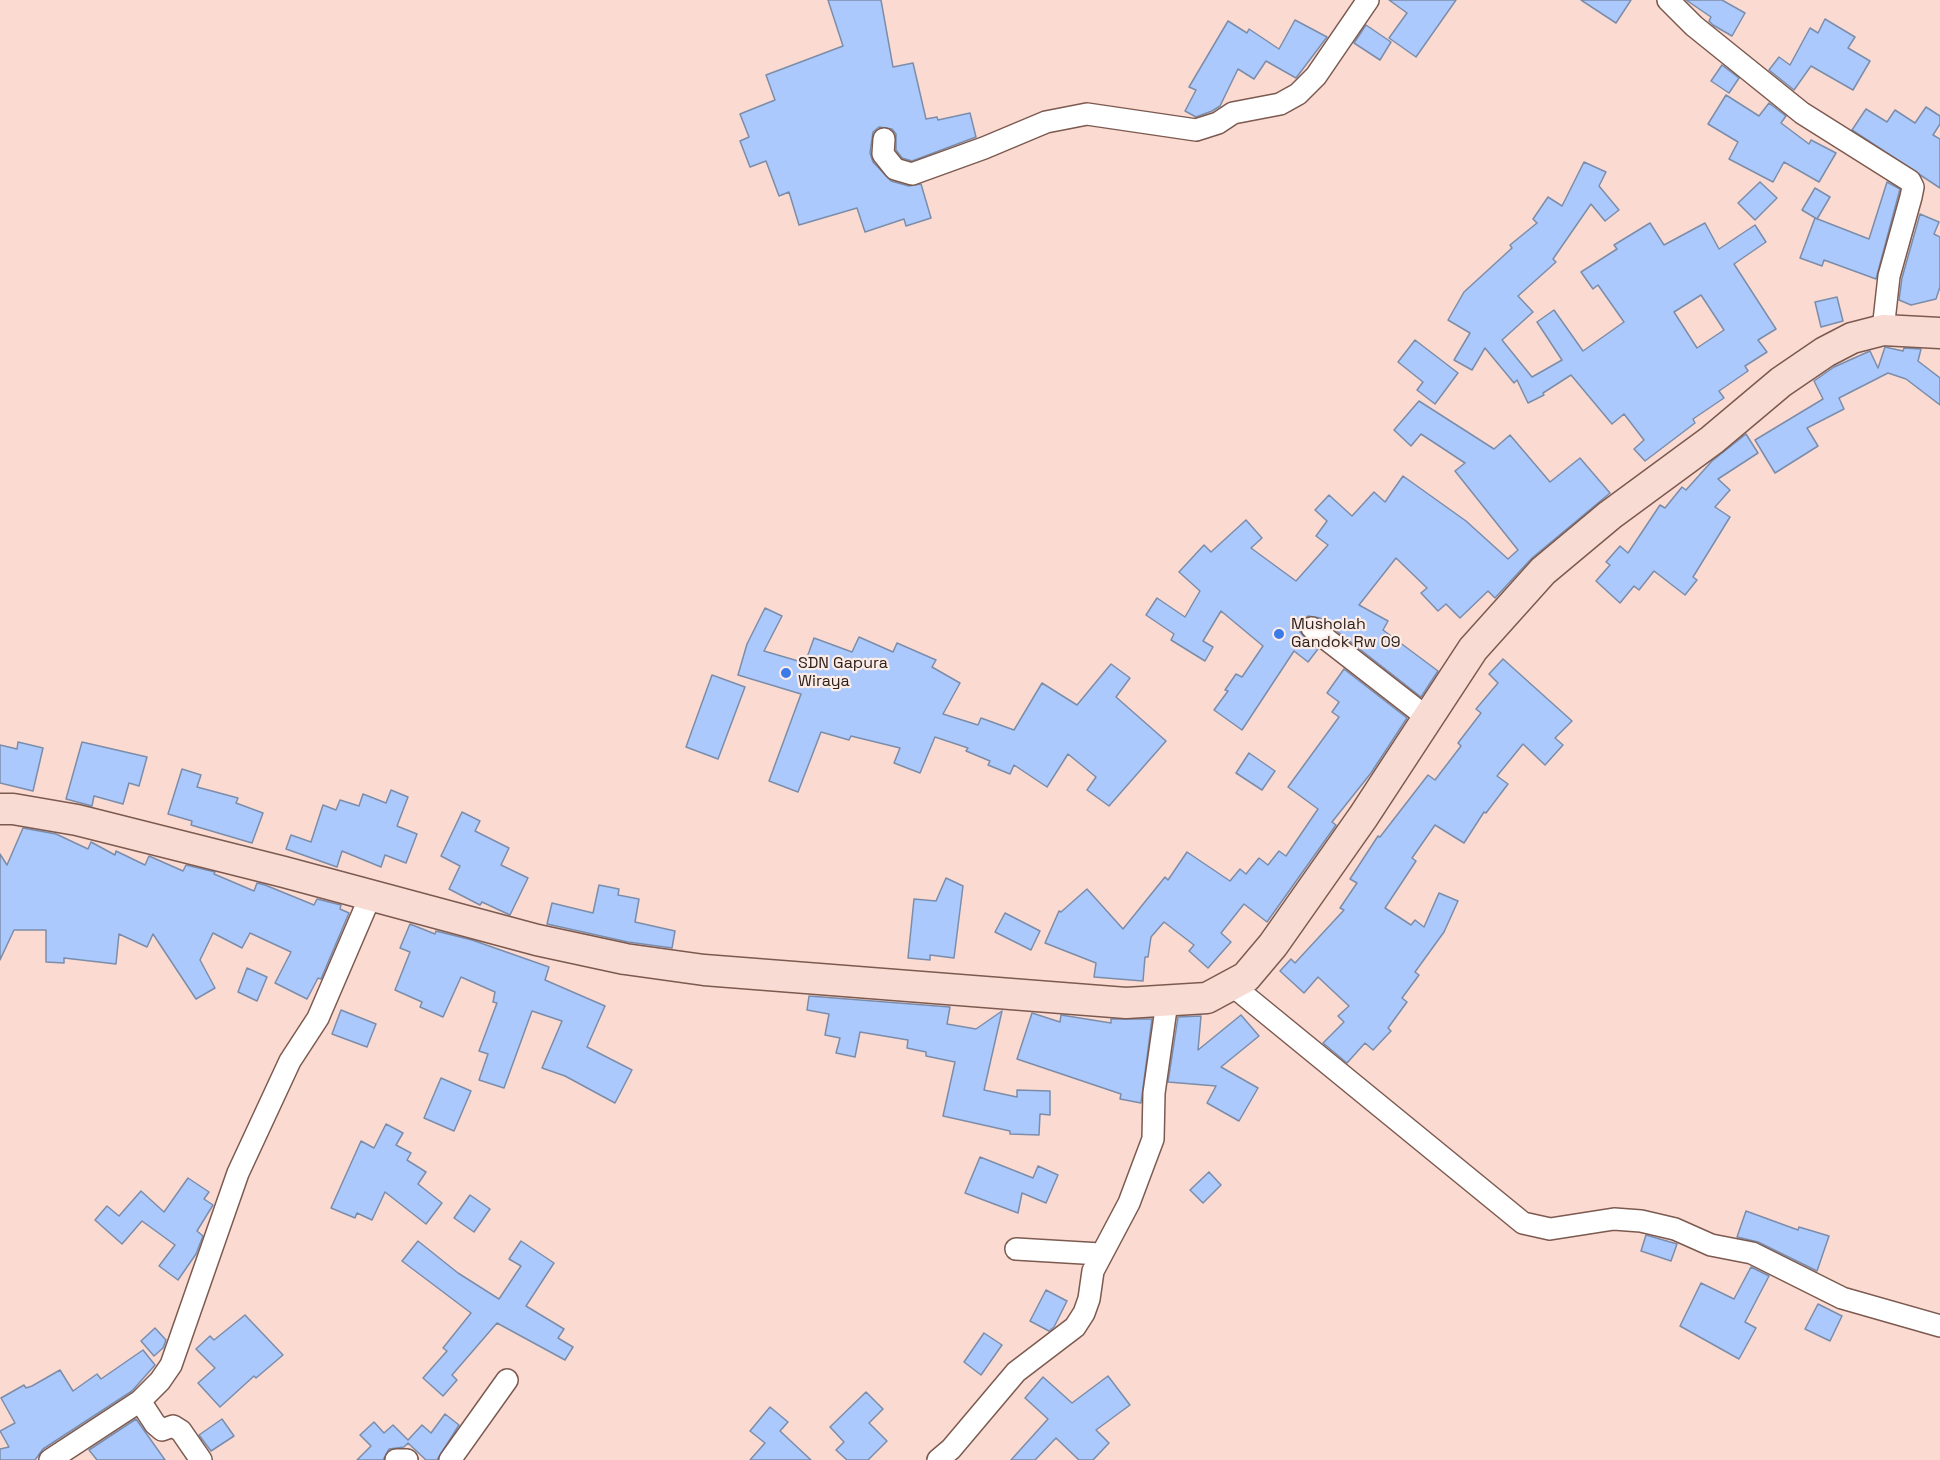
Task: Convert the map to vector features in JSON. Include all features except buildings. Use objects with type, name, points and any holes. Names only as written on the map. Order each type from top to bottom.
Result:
[{"type":"main road","points":[[0,809],[76,820],[284,872],[370,897],[537,940],[625,959],[704,970],[1126,1003],[1207,998],[1233,986],[1248,975],[1273,945],[1473,650],[1543,571],[1610,515],[1712,440],[1781,382],[1825,352],[1852,338],[1883,330],[1940,333]]},
{"type":"street","points":[[884,139],[884,154],[896,169],[912,174],[984,148],[1046,122],[1087,114],[1196,130],[1218,123],[1233,113],[1280,104],[1298,94],[1316,76],[1368,0]]},
{"type":"street","points":[[1668,0],[1694,26],[1802,113],[1910,181],[1913,187],[1889,276],[1883,330]]},
{"type":"street","points":[[1312,628],[1429,718]]},
{"type":"street","points":[[50,1460],[140,1401],[160,1381],[171,1365],[238,1173],[290,1061],[318,1018],[370,897]]},
{"type":"street","points":[[1233,986],[1523,1223],[1550,1229],[1614,1219],[1641,1221],[1675,1229],[1711,1245],[1752,1253],[1842,1298],[1940,1326]]},
{"type":"street","points":[[938,1460],[951,1449],[1016,1372],[1075,1327],[1089,1299],[1093,1271],[1100,1254],[1130,1203],[1153,1139],[1154,1093],[1167,1002]]},
{"type":"street","points":[[1016,1249],[1100,1254]]},
{"type":"street","points":[[450,1460],[507,1380]]},
{"type":"street","points":[[140,1401],[155,1424],[162,1430],[173,1426],[182,1431],[201,1460]]},
{"type":"street","points":[[396,1460],[407,1460]]},
{"type":"place","name":"Musholah Gandok Rw 09","points":[[1279,634]]},
{"type":"place","name":"SDN Gapura Wiraya","points":[[786,673]]}]
